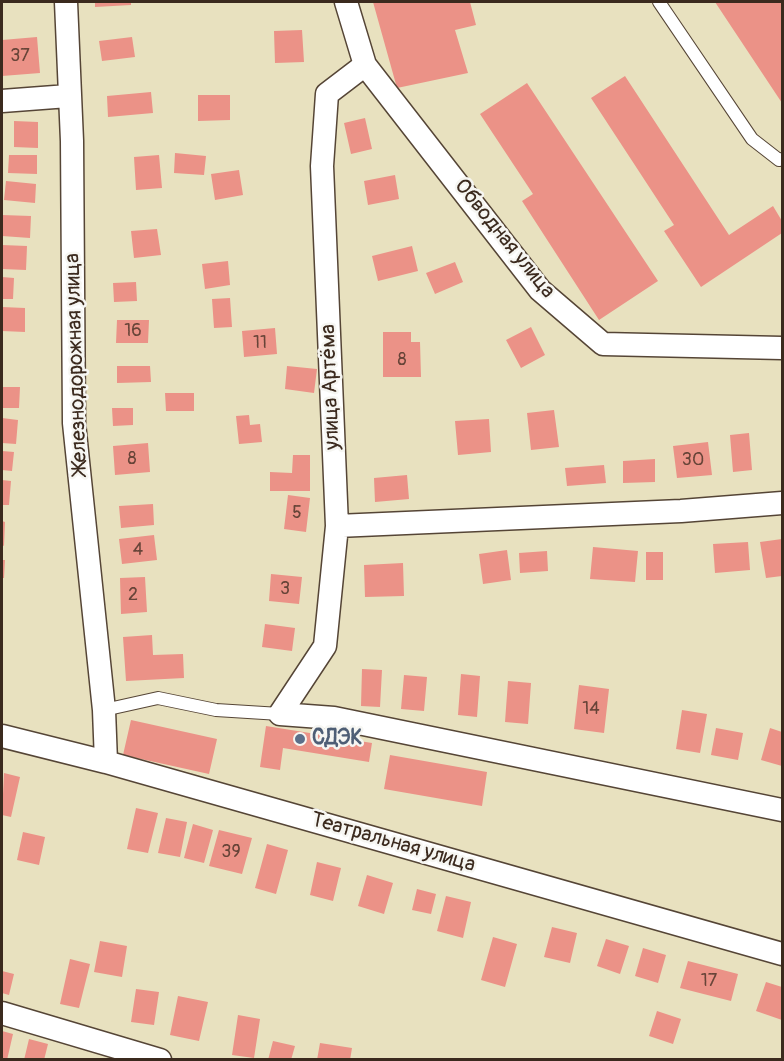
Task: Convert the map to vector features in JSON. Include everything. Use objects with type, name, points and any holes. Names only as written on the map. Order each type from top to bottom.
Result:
[{"type":"street","name":"Железнодорожная улица","points":[[66,2],[68,96],[72,141],[74,423],[104,710],[106,762]]},
{"type":"street","name":"Обводная улица","points":[[346,2],[365,64],[540,290],[603,344],[783,348]]},
{"type":"street","name":"улица Артёма","points":[[280,714],[325,646],[337,526],[322,156],[327,94],[365,64]]},
{"type":"street","points":[[2,100],[68,96]]},
{"type":"street","points":[[337,526],[681,511],[783,503]]},
{"type":"street","points":[[280,714],[334,718],[783,810]]},
{"type":"street","name":"Театральная улица","points":[[2,736],[106,762],[783,954]]},
{"type":"street","points":[[2,1013],[160,1059]]},
{"type":"lane","points":[[659,2],[752,139],[779,160],[783,159]]},
{"type":"lane","points":[[104,710],[158,698],[216,710],[280,714]]},
{"type":"building","points":[[95,2],[131,2],[131,5],[95,7]]},
{"type":"building","points":[[373,2],[470,2],[476,25],[455,30],[468,73],[397,88]]},
{"type":"building","points":[[715,2],[782,2],[782,103]]},
{"type":"building","points":[[302,30],[304,62],[275,63],[274,31]]},
{"type":"building","points":[[37,37],[40,73],[2,76],[2,40]]},
{"type":"building","points":[[132,37],[135,57],[102,61],[99,41]]},
{"type":"building","points":[[625,76],[729,235],[773,206],[782,221],[782,233],[701,287],[664,231],[674,225],[591,98]]},
{"type":"building","points":[[527,83],[658,281],[599,320],[522,201],[533,194],[480,114]]},
{"type":"building","points":[[151,92],[153,113],[108,117],[107,96]]},
{"type":"building","points":[[198,95],[230,95],[230,120],[198,121]]},
{"type":"building","points":[[365,118],[372,149],[351,154],[344,123]]},
{"type":"building","points":[[14,121],[38,122],[38,148],[14,147]]},
{"type":"building","points":[[175,153],[206,156],[204,175],[174,173]]},
{"type":"building","points":[[9,155],[37,155],[37,174],[8,173]]},
{"type":"building","points":[[159,155],[162,188],[136,190],[134,157]]},
{"type":"building","points":[[239,170],[243,195],[215,200],[211,174]]},
{"type":"building","points":[[395,175],[399,199],[368,205],[364,181]]},
{"type":"building","points":[[6,181],[36,184],[35,203],[4,200]]},
{"type":"building","points":[[2,215],[31,216],[30,238],[2,236]]},
{"type":"building","points":[[157,229],[161,255],[134,258],[131,231]]},
{"type":"building","points":[[2,245],[27,246],[26,270],[2,269]]},
{"type":"building","points":[[412,246],[418,271],[378,281],[372,256]]},
{"type":"building","points":[[228,261],[230,285],[205,289],[202,264]]},
{"type":"building","points":[[455,262],[463,282],[435,294],[426,273]]},
{"type":"building","points":[[2,277],[14,278],[13,299],[2,299]]},
{"type":"building","points":[[136,282],[137,301],[114,302],[113,283]]},
{"type":"building","points":[[230,298],[232,327],[214,328],[212,299]]},
{"type":"building","points":[[2,307],[25,308],[25,332],[2,331]]},
{"type":"building","points":[[117,320],[149,320],[148,343],[116,343]]},
{"type":"building","points":[[531,327],[545,355],[521,368],[506,340]]},
{"type":"building","points":[[275,328],[277,354],[244,357],[242,331]]},
{"type":"building","points":[[383,332],[411,332],[411,342],[420,342],[421,377],[383,377]]},
{"type":"building","points":[[117,366],[150,366],[151,382],[117,383]]},
{"type":"building","points":[[287,366],[317,369],[314,393],[285,389]]},
{"type":"building","points":[[2,387],[20,387],[19,408],[2,408]]},
{"type":"building","points":[[165,393],[194,393],[194,411],[166,411]]},
{"type":"building","points":[[112,408],[133,408],[133,425],[113,426]]},
{"type":"building","points":[[554,410],[559,447],[531,450],[527,413]]},
{"type":"building","points":[[249,415],[250,425],[260,424],[262,442],[239,444],[236,416]]},
{"type":"building","points":[[2,418],[18,420],[16,444],[2,443]]},
{"type":"building","points":[[489,419],[491,452],[458,455],[455,421]]},
{"type":"building","points":[[749,433],[752,470],[733,472],[730,435]]},
{"type":"building","points":[[708,442],[712,475],[677,478],[673,446]]},
{"type":"building","points":[[148,443],[150,472],[115,475],[113,446]]},
{"type":"building","points":[[2,451],[14,452],[12,471],[2,470]]},
{"type":"building","points":[[293,455],[310,455],[310,491],[270,491],[270,472],[292,473]]},
{"type":"building","points":[[655,459],[655,482],[623,483],[623,461]]},
{"type":"building","points":[[604,465],[606,483],[567,486],[565,468]]},
{"type":"building","points":[[407,475],[409,499],[375,502],[374,478]]},
{"type":"building","points":[[2,480],[11,481],[9,505],[2,505]]},
{"type":"building","points":[[288,495],[310,498],[306,532],[284,529]]},
{"type":"building","points":[[153,504],[154,525],[121,528],[119,506]]},
{"type":"building","points":[[2,521],[5,522],[4,546],[2,545]]},
{"type":"building","points":[[154,535],[157,560],[122,564],[119,539]]},
{"type":"building","points":[[782,539],[782,576],[766,578],[760,542]]},
{"type":"building","points":[[748,542],[750,570],[715,573],[713,544]]},
{"type":"building","points":[[593,547],[638,551],[635,582],[590,579]]},
{"type":"building","points":[[507,550],[511,580],[483,584],[479,554]]},
{"type":"building","points":[[547,551],[548,571],[520,573],[519,553]]},
{"type":"building","points":[[646,552],[663,552],[663,580],[646,580]]},
{"type":"building","points":[[2,560],[5,560],[4,578],[2,578]]},
{"type":"building","points":[[403,563],[404,596],[365,597],[364,565]]},
{"type":"building","points":[[271,574],[302,577],[299,604],[269,601]]},
{"type":"building","points":[[145,577],[147,612],[121,614],[120,578]]},
{"type":"building","points":[[265,624],[295,628],[292,651],[262,647]]},
{"type":"building","points":[[152,635],[153,655],[183,654],[184,678],[126,681],[123,637]]},
{"type":"building","points":[[362,669],[382,670],[380,707],[361,706]]},
{"type":"building","points":[[461,674],[480,676],[477,717],[458,715]]},
{"type":"building","points":[[404,675],[427,677],[424,711],[401,709]]},
{"type":"building","points":[[508,681],[531,683],[528,724],[505,722]]},
{"type":"building","points":[[579,685],[609,689],[604,733],[574,729]]},
{"type":"building","points":[[682,710],[707,714],[700,753],[676,749]]},
{"type":"building","points":[[131,720],[217,739],[209,774],[123,755]]},
{"type":"building","points":[[266,726],[372,743],[369,762],[283,748],[280,770],[260,767]]},
{"type":"building","points":[[716,728],[743,733],[738,760],[711,755]]},
{"type":"building","points":[[770,728],[782,732],[782,766],[761,760]]},
{"type":"building","points":[[390,755],[487,772],[482,806],[384,789]]},
{"type":"building","points":[[4,773],[20,777],[11,817],[2,815]]},
{"type":"building","points":[[136,808],[158,813],[148,853],[127,849]]},
{"type":"building","points":[[166,818],[187,822],[180,857],[158,853]]},
{"type":"building","points":[[193,824],[213,830],[204,863],[184,858]]},
{"type":"building","points":[[219,830],[252,838],[242,874],[209,866]]},
{"type":"building","points":[[23,832],[45,837],[39,865],[17,860]]},
{"type":"building","points":[[267,844],[288,850],[276,894],[255,888]]},
{"type":"building","points":[[317,862],[341,868],[333,901],[310,895]]},
{"type":"building","points":[[367,875],[393,883],[384,914],[358,906]]},
{"type":"building","points":[[417,889],[436,894],[431,914],[412,910]]},
{"type":"building","points":[[446,896],[471,902],[463,938],[437,931]]},
{"type":"building","points":[[552,927],[577,933],[570,963],[544,957]]},
{"type":"building","points":[[493,937],[517,944],[505,987],[481,980]]},
{"type":"building","points":[[606,939],[629,946],[620,974],[597,966]]},
{"type":"building","points":[[100,941],[127,946],[122,977],[94,972]]},
{"type":"building","points":[[643,948],[666,955],[658,983],[635,976]]},
{"type":"building","points":[[70,959],[90,964],[79,1008],[60,1004]]},
{"type":"building","points":[[688,961],[738,974],[731,1001],[680,988]]},
{"type":"building","points":[[2,971],[14,974],[9,995],[2,993]]},
{"type":"building","points":[[766,982],[782,987],[782,1020],[756,1011]]},
{"type":"building","points":[[136,989],[159,992],[154,1025],[131,1022]]},
{"type":"building","points":[[178,996],[208,1002],[199,1041],[170,1035]]},
{"type":"building","points":[[657,1011],[681,1019],[673,1044],[649,1036]]},
{"type":"building","points":[[238,1015],[260,1019],[254,1058],[232,1055]]},
{"type":"building","points":[[2,1031],[13,1034],[7,1060],[2,1060]]},
{"type":"building","points":[[29,1039],[48,1044],[44,1060],[24,1060]]},
{"type":"building","points":[[273,1041],[295,1046],[291,1060],[268,1060]]},
{"type":"building","points":[[320,1043],[352,1048],[350,1060],[317,1060]]},
{"type":"place","name":"СДЭК","points":[[300,739]]}]
